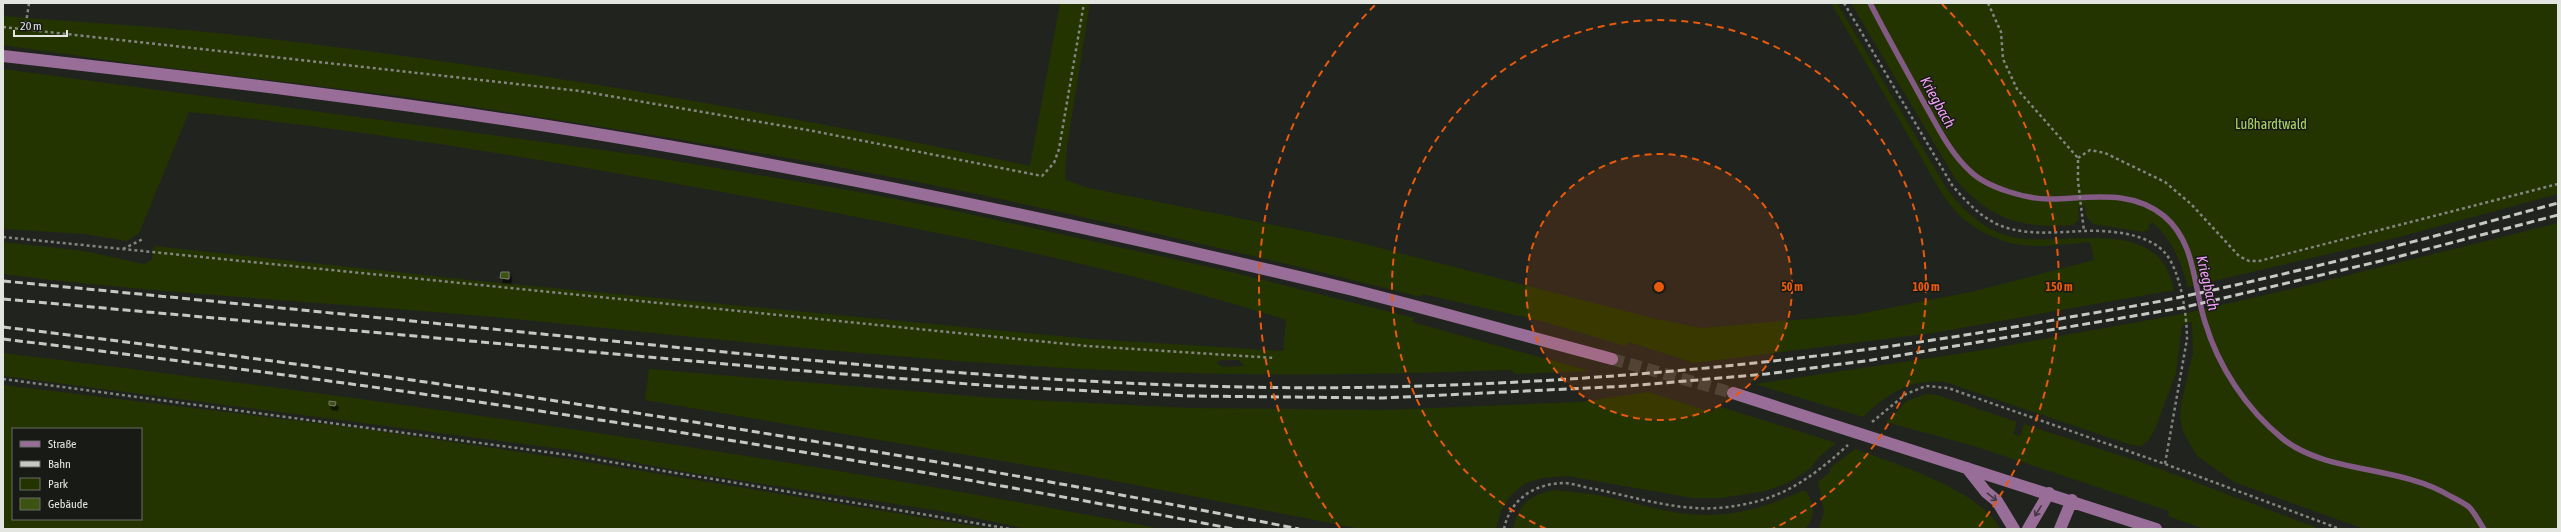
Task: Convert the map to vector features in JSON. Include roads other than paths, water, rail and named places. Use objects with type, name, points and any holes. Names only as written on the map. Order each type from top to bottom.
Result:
[{"type":"main road","points":[[3,56],[379,101],[591,133],[857,181],[1214,257],[1354,290],[1612,359]]},
{"type":"main road","points":[[1733,393],[2072,500],[2156,529]]},
{"type":"main road","points":[[1967,468],[1986,492],[1997,501],[2014,529]]},
{"type":"main road","points":[[2028,529],[2049,493]]},
{"type":"main road","points":[[2060,529],[2072,500]]},
{"type":"waterway","name":"Kriegbach","points":[[1870,3],[1944,138],[1963,164],[1977,177],[1997,188],[2020,195],[2043,199],[2096,197],[2124,198],[2151,207],[2164,216],[2174,227],[2188,252],[2201,308],[2217,355],[2245,400],[2270,427],[2283,439],[2301,450],[2320,458],[2409,479],[2430,486],[2469,507],[2484,529]]},
{"type":"tunnel","points":[[1612,359],[1733,393]]},
{"type":"railway","points":[[3,281],[762,356],[1028,378],[1206,386],[1295,388],[1384,387],[1552,380],[1720,367],[1887,347],[1971,334],[2149,303],[2229,287],[2370,253],[2558,203]]},
{"type":"railway","points":[[3,299],[793,370],[994,386],[1189,396],[1383,398],[1628,386],[1766,374],[1872,360],[2181,308],[2389,259],[2558,215]]},
{"type":"railway","points":[[3,327],[166,347],[491,391],[815,441],[1138,498],[1299,529]]},
{"type":"railway","points":[[3,339],[158,358],[466,400],[620,423],[928,473],[1234,529]]},
{"type":"park label","name":"Lußhardtwald","points":[[2271,124]]}]
